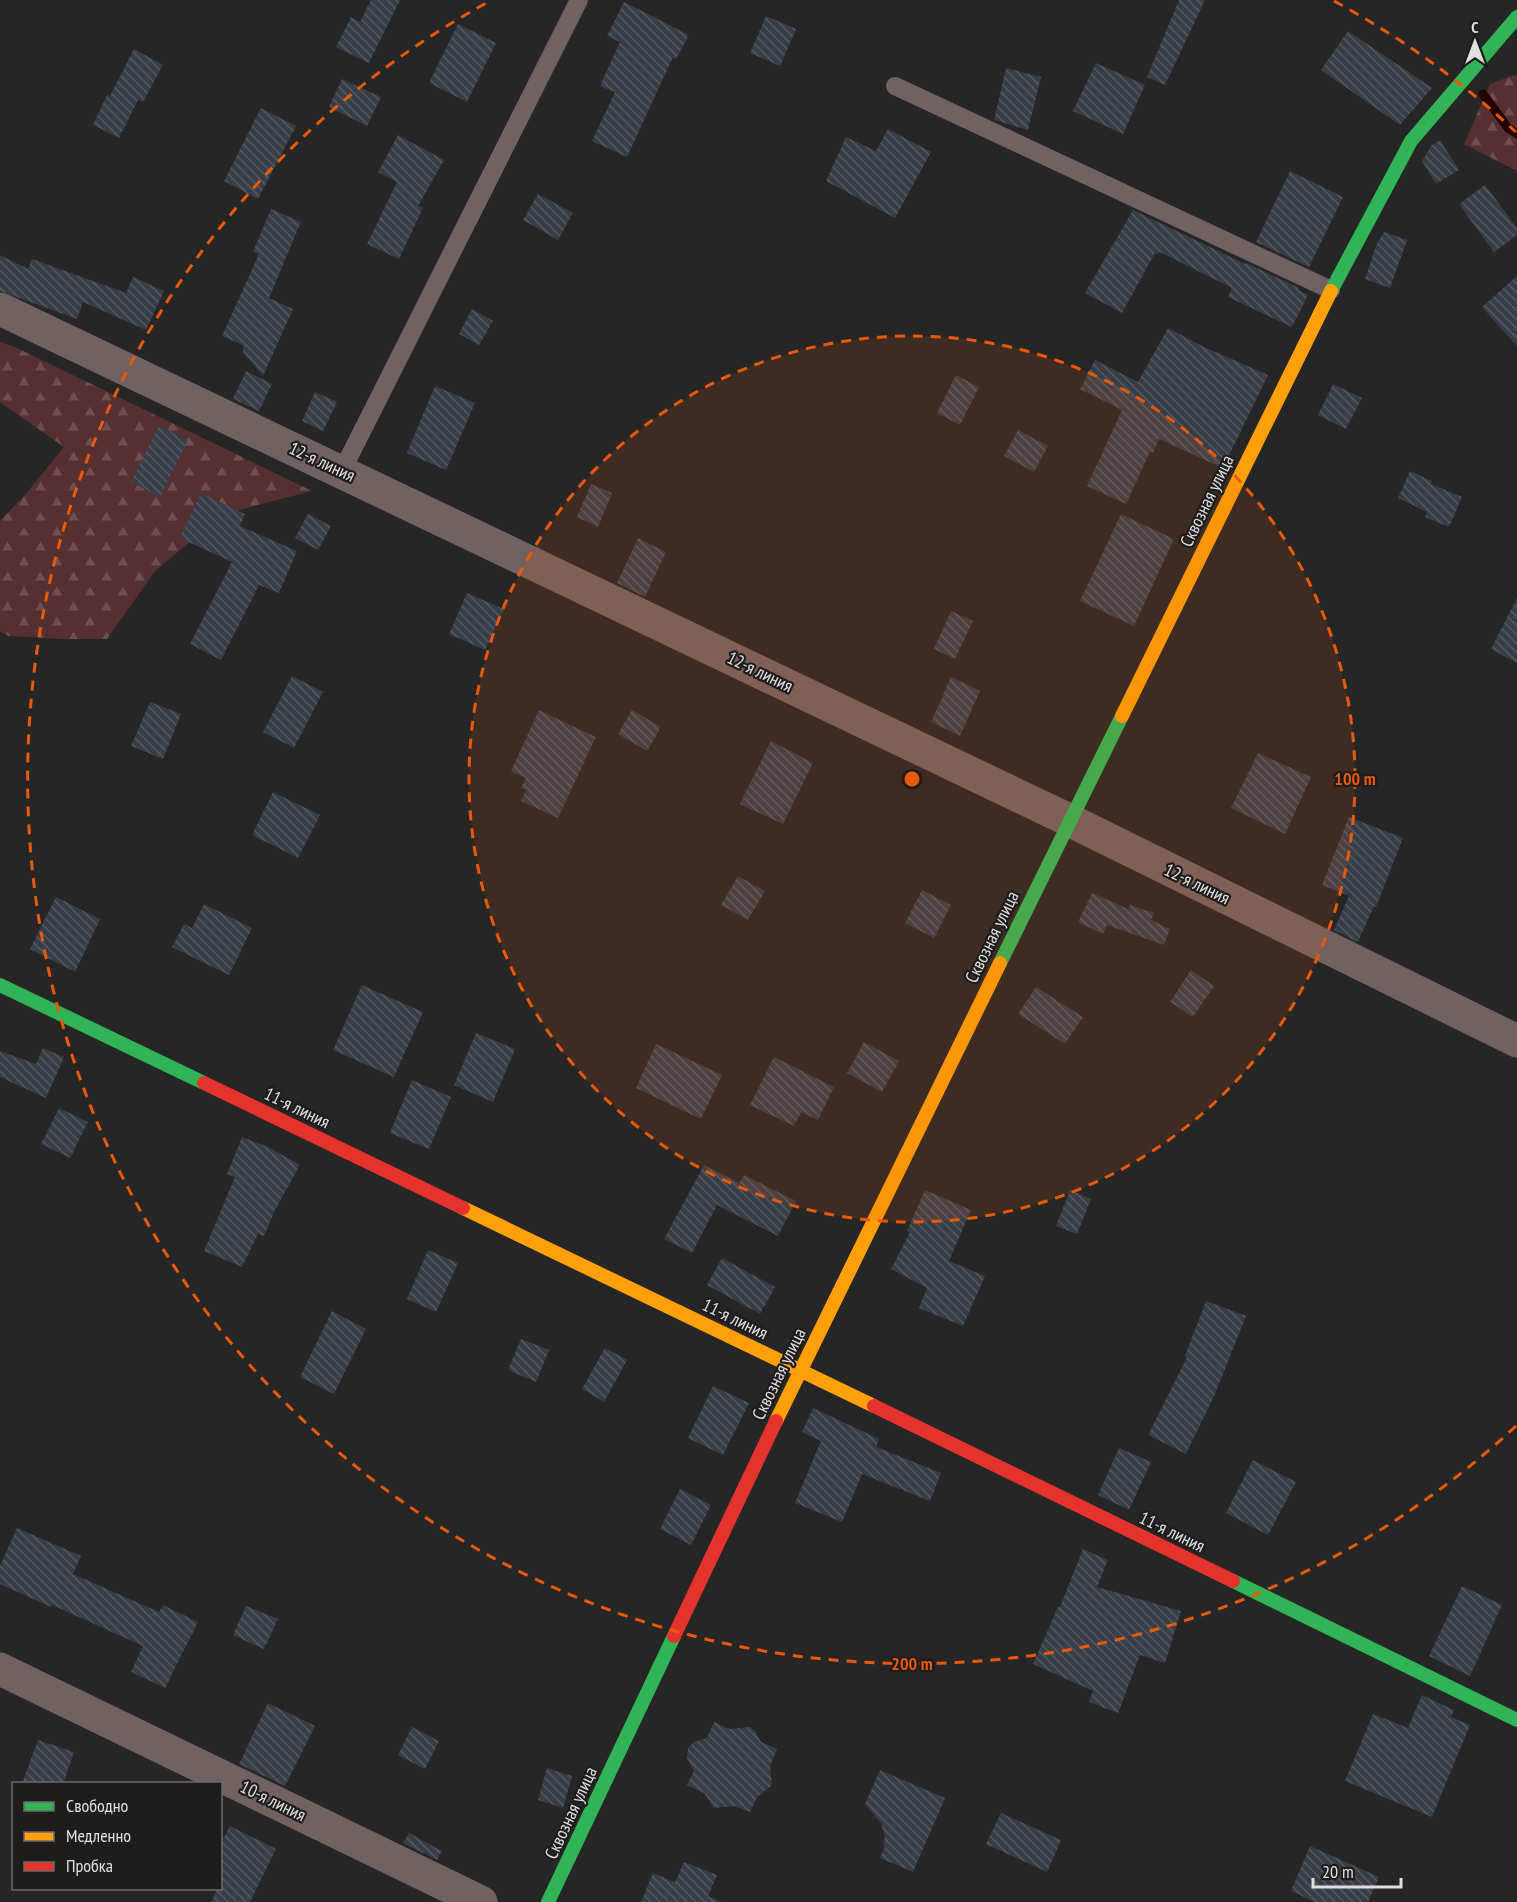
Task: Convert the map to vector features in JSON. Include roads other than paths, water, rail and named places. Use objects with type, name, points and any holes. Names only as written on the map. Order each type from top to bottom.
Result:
[{"type":"street","name":"Сквозная улица","points":[[548,1902],[800,1370],[1331,290],[1412,141],[1517,17]]},
{"type":"street","name":"12-я линия","points":[[0,309],[1069,820],[1517,1041]]},
{"type":"street","name":"11-я линия","points":[[0,986],[800,1370],[1517,1720]]},
{"type":"street","name":"10-я линия","points":[[0,1669],[481,1902]]},
{"type":"lane","points":[[342,471],[579,0]]},
{"type":"lane","points":[[895,86],[1331,290]]},
{"type":"waterway","points":[[1483,94],[1508,128],[1517,134]]}]
